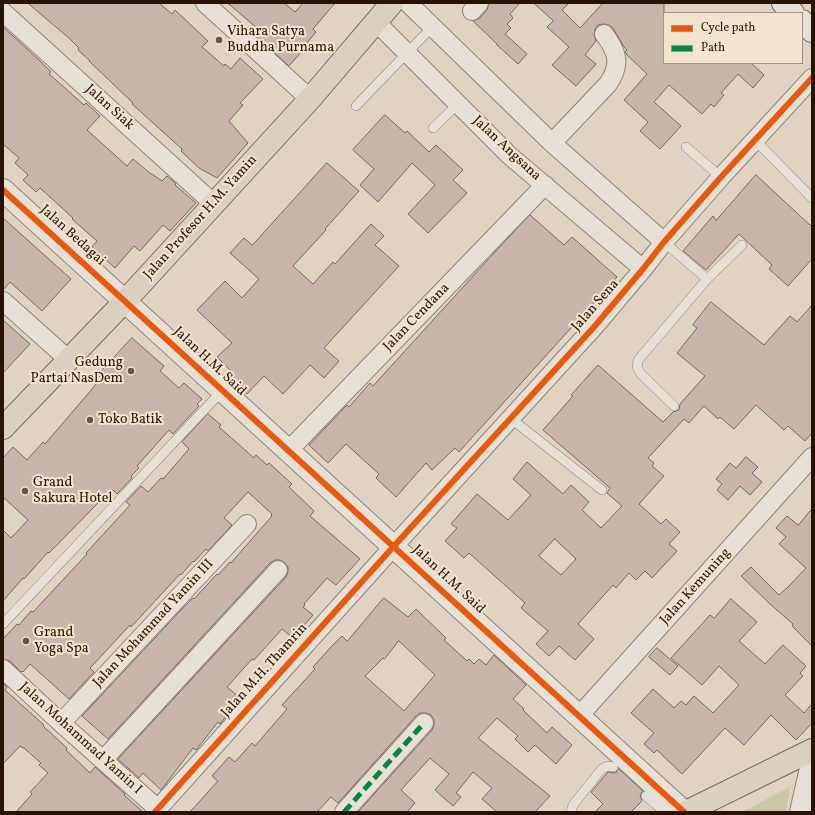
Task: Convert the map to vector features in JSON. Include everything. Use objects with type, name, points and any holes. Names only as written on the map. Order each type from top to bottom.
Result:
[{"type":"main road","name":"Jalan Profesor H.M. Yamin","points":[[3,428],[126,300],[214,204],[310,99],[392,3]]},
{"type":"main road","points":[[685,812],[812,750]]},
{"type":"street","points":[[205,3],[310,99]]},
{"type":"street","points":[[408,3],[552,144],[664,242]]},
{"type":"street","points":[[783,3],[792,12]]},
{"type":"street","name":"Jalan Siak","points":[[3,12],[214,204]]},
{"type":"street","name":"Jalan Angsana","points":[[376,22],[459,103],[510,156],[643,269]]},
{"type":"street","points":[[803,22],[812,31]]},
{"type":"street","points":[[552,144],[613,77],[616,57],[614,48],[604,34]]},
{"type":"street","name":"Jalan Sena","points":[[394,546],[594,327],[664,242],[721,177],[812,78]]},
{"type":"street","name":"Jalan Cendana","points":[[288,451],[545,185]]},
{"type":"street","name":"Jalan Bedagai","points":[[3,190],[126,300]]},
{"type":"street","name":"Jalan H.M. Said","points":[[126,300],[222,391],[685,812]]},
{"type":"street","points":[[3,301],[69,360]]},
{"type":"street","name":"Jalan Kemuning","points":[[579,716],[812,457]]},
{"type":"street","name":"Jalan Mohammad Yamin III","points":[[61,723],[247,524]]},
{"type":"street","name":"Jalan M.H. Thamrin","points":[[156,810],[394,546]]},
{"type":"street","points":[[103,760],[278,570]]},
{"type":"street","name":"Jalan Mohammad Yamin I","points":[[3,669],[156,810]]},
{"type":"street","points":[[344,812],[424,723]]},
{"type":"street","points":[[801,812],[812,764]]},
{"type":"lane","points":[[356,106],[433,26]]},
{"type":"lane","points":[[433,128],[459,103]]},
{"type":"lane","points":[[755,140],[812,198]]},
{"type":"lane","points":[[686,147],[721,177]]},
{"type":"lane","points":[[664,242],[707,279]]},
{"type":"lane","points":[[674,406],[641,374],[637,364],[639,359],[707,279],[742,245]]},
{"type":"lane","points":[[3,624],[222,391]]},
{"type":"lane","points":[[510,418],[602,490]]},
{"type":"lane","points":[[571,812],[573,804],[600,771],[604,767],[613,767]]},
{"type":"lane","points":[[646,796],[665,812]]},
{"type":"shaded area","points":[[790,787],[786,812],[742,812]]},
{"type":"building","points":[[28,3],[159,3],[172,14],[175,10],[208,41],[202,47],[224,66],[225,64],[231,69],[240,58],[263,79],[240,103],[243,105],[229,121],[248,143],[217,178],[199,168],[181,151],[182,149],[132,104],[133,103],[78,50],[79,48],[70,39]]},
{"type":"building","points":[[228,3],[284,3],[295,12],[303,3],[335,3],[313,29],[316,32],[289,66],[257,37],[261,32]]},
{"type":"building","points":[[489,3],[520,3],[510,14],[513,18],[507,24],[511,28],[505,34],[527,54],[518,64],[473,21],[480,18],[487,10]]},
{"type":"building","points":[[534,3],[569,3],[562,10],[580,28],[603,3],[664,3],[663,64],[752,64],[764,75],[753,88],[738,74],[721,93],[724,95],[714,107],[711,104],[702,114],[669,85],[654,102],[681,126],[660,149],[640,131],[648,122],[624,100],[647,74],[626,54],[625,52],[627,50],[613,28],[609,25],[603,24],[598,25],[595,29],[594,35],[596,41],[585,55],[596,64],[576,86],[552,65],[569,47],[547,27],[553,21]]},
{"type":"building","points":[[3,27],[51,72],[49,74],[84,105],[86,103],[100,116],[87,130],[127,166],[133,159],[162,181],[167,176],[196,203],[170,231],[163,225],[140,251],[134,246],[115,268],[92,247],[97,241],[72,219],[73,218],[40,188],[36,192],[23,180],[28,175],[15,163],[19,158],[3,144]]},
{"type":"building","points":[[385,115],[405,133],[407,131],[429,152],[436,145],[463,170],[453,180],[467,193],[428,233],[408,214],[435,185],[412,163],[378,202],[360,185],[374,169],[353,150]]},
{"type":"building","points":[[327,163],[359,191],[293,266],[313,284],[333,262],[335,264],[371,224],[384,236],[375,245],[399,266],[324,348],[339,361],[324,378],[310,365],[283,394],[264,376],[247,394],[229,377],[233,373],[217,357],[232,343],[197,310],[225,281],[242,298],[259,279],[230,253],[244,238],[252,245]]},
{"type":"building","points":[[756,175],[812,227],[812,259],[788,286],[769,269],[772,265],[739,234],[706,270],[683,251],[713,216],[716,220]]},
{"type":"building","points":[[530,215],[564,245],[572,237],[617,277],[459,452],[455,448],[432,470],[426,463],[396,497],[376,478],[379,474],[346,444],[328,463],[309,445],[347,405],[349,407],[370,383],[373,386]]},
{"type":"building","points":[[3,218],[71,279],[42,311],[10,282],[3,290]]},
{"type":"building","points":[[711,302],[764,345],[790,316],[797,322],[812,305],[812,433],[805,441],[788,426],[784,430],[756,405],[734,429],[720,417],[718,419],[704,406],[689,423],[684,419],[648,458],[654,463],[652,466],[664,476],[639,504],[661,524],[666,519],[680,532],[669,544],[677,551],[652,578],[645,571],[636,580],[629,573],[616,588],[613,585],[578,624],[594,639],[575,660],[559,646],[549,656],[536,644],[548,631],[521,608],[525,603],[469,553],[464,558],[445,541],[457,528],[451,524],[477,494],[508,520],[531,495],[513,479],[527,462],[563,494],[571,485],[589,502],[582,510],[601,528],[622,506],[607,493],[610,488],[543,430],[573,396],[571,395],[598,365],[663,422],[673,412],[679,410],[680,404],[705,376],[677,353],[697,328],[693,325]],"holes":[[[555,539],[576,559],[561,575],[539,556]]]},
{"type":"building","points":[[3,320],[30,344],[3,373]]},
{"type":"building","points":[[132,338],[164,366],[160,371],[179,388],[184,383],[202,399],[197,404],[199,406],[173,434],[169,430],[137,466],[139,468],[131,476],[132,478],[117,494],[113,490],[100,503],[99,502],[49,553],[48,552],[3,601],[3,530],[11,538],[28,520],[3,497],[3,458],[13,447],[27,460],[43,442],[45,444],[101,378],[98,375]]},
{"type":"building","points":[[208,414],[221,425],[219,427],[254,458],[256,455],[267,465],[269,463],[292,484],[289,487],[314,511],[310,516],[360,559],[336,585],[327,578],[304,604],[305,605],[303,607],[313,615],[293,638],[282,629],[227,687],[240,698],[220,724],[218,722],[196,750],[193,748],[161,790],[143,773],[139,778],[118,759],[286,577],[288,567],[285,563],[280,560],[275,560],[270,563],[108,739],[82,716],[181,610],[193,598],[194,599],[217,574],[218,575],[230,562],[231,563],[272,516],[272,514],[248,492],[224,518],[232,525],[208,551],[206,549],[181,575],[180,574],[131,627],[130,625],[90,668],[94,672],[69,699],[30,664],[23,672],[21,672],[10,661],[3,659],[3,639],[17,624],[19,625],[31,611],[33,612],[87,554],[86,553],[130,505],[126,502],[141,486],[148,492],[161,478],[163,479],[189,449],[182,442]]},
{"type":"building","points":[[746,457],[758,467],[752,473],[762,482],[750,495],[740,486],[728,500],[717,490],[722,484],[716,479],[730,463],[736,468]]},
{"type":"building","points":[[812,509],[812,646],[792,626],[793,624],[741,576],[751,567],[779,595],[788,587],[806,568],[779,544],[786,537],[776,528],[787,516],[798,525]]},
{"type":"building","points":[[384,598],[408,617],[416,609],[446,638],[444,640],[467,661],[469,659],[474,664],[479,659],[486,665],[494,655],[526,685],[513,699],[547,733],[552,727],[572,745],[556,764],[535,745],[528,752],[515,739],[518,736],[497,718],[478,738],[550,796],[535,812],[497,812],[482,799],[492,788],[473,772],[456,793],[461,797],[453,806],[435,790],[449,774],[430,758],[401,790],[415,803],[407,812],[358,812],[432,730],[434,719],[431,715],[420,713],[338,803],[331,797],[317,812],[190,812],[218,781],[212,776],[229,757],[235,762],[252,743],[255,746],[287,709],[282,705],[315,669],[313,667],[342,636],[347,641]],"holes":[[[399,641],[435,675],[404,711],[365,676],[383,658],[384,659]]]},
{"type":"building","points":[[731,599],[757,622],[739,641],[765,664],[783,645],[806,666],[800,673],[803,676],[785,695],[804,713],[812,704],[812,723],[796,740],[771,715],[744,745],[725,728],[682,774],[657,750],[654,753],[644,744],[654,733],[631,713],[653,689],[674,708],[681,701],[686,705],[694,696],[713,713],[739,685],[719,666],[702,685],[671,658],[710,615],[714,618]]},
{"type":"building","points":[[657,648],[678,666],[670,675],[649,657]]},
{"type":"building","points":[[3,683],[7,687],[5,690],[44,725],[43,726],[67,748],[66,750],[90,773],[95,767],[143,812],[16,812],[32,794],[30,792],[48,773],[39,765],[41,763],[20,746],[3,764]]},
{"type":"building","points":[[619,769],[643,791],[640,795],[642,801],[631,812],[595,812],[603,804],[591,792],[608,772],[615,773]]},
{"type":"marked path","points":[[344,812],[424,723]]},
{"type":"cycle path","points":[[155,812],[394,546],[594,327],[664,242],[721,177],[812,78]]},
{"type":"cycle path","points":[[3,190],[684,812]]},
{"type":"place","name":"Vihara Satya Buddha Purnama","points":[[219,40]]},
{"type":"place","name":"Gedung Partai NasDem","points":[[131,371]]},
{"type":"place","name":"Toko Batik","points":[[90,420]]},
{"type":"place","name":"Grand Sakura Hotel","points":[[25,491]]},
{"type":"place","name":"Grand Yoga Spa","points":[[26,641]]}]
